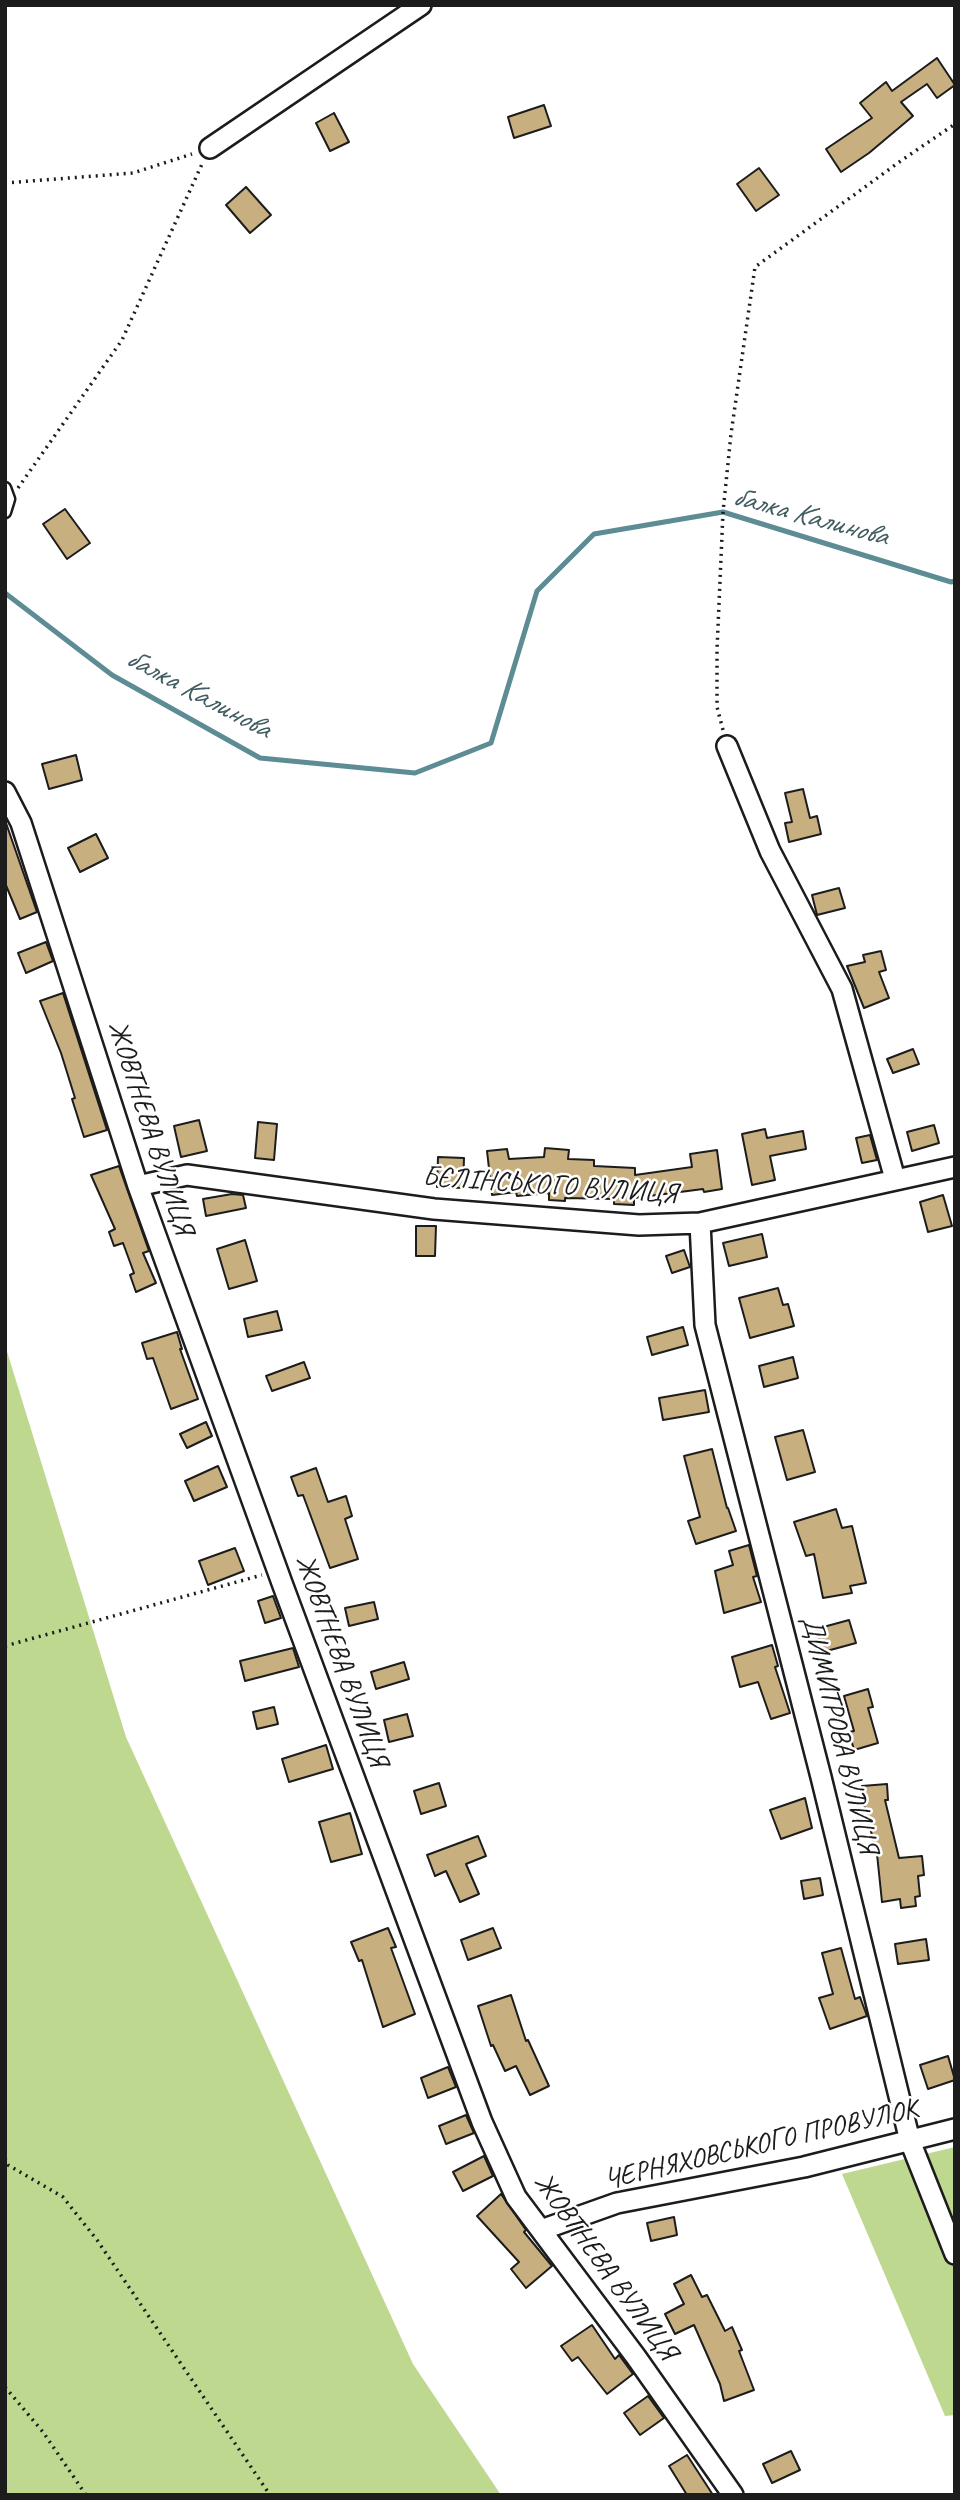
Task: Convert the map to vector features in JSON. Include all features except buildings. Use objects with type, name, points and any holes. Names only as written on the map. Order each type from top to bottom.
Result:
[{"type":"street","points":[[210,148],[421,5]]},
{"type":"street","points":[[727,746],[770,851],[842,989],[895,1179]]},
{"type":"street","name":"ЖОВТНЕВА ВУЛИЦЯ","points":[[5,792],[21,823],[138,1186],[482,2122],[516,2197],[636,2357],[733,2495]]},
{"type":"street","name":"БЄЛІНСЬКОГО ВУЛИЦЯ","points":[[138,1186],[187,1175],[434,1209],[639,1225],[700,1223],[955,1167]]},
{"type":"street","name":"ДИМИТРОВА ВУЛИЦЯ","points":[[700,1223],[705,1325],[818,1764],[910,2141],[955,2254]]},
{"type":"street","name":"ЧЕРНЯХОВСЬКОГО ПРОВУЛОК","points":[[541,2230],[617,2203],[804,2167],[955,2129]]},
{"type":"lane","points":[[5,488],[9,499],[5,512]]},
{"type":"path","points":[[727,746],[717,707],[723,512],[731,434],[755,268],[955,124]]},
{"type":"path","points":[[5,183],[133,173],[210,148]]},
{"type":"path","points":[[9,499],[122,340],[210,148]]},
{"type":"path","points":[[5,1646],[278,1571]]},
{"type":"path","points":[[5,2158],[7,2167],[63,2197],[97,2240],[270,2495]]},
{"type":"path","points":[[5,2387],[43,2432],[86,2495]]},
{"type":"green space","points":[[5,1345],[126,1737],[413,2364],[501,2495],[5,2495]]},
{"type":"green space","points":[[955,2147],[955,2415],[945,2416],[842,2174]]},
{"type":"waterway","name":"балка Калинова","points":[[5,593],[112,675],[260,758],[415,773],[491,743],[537,591],[594,534],[723,512],[955,581]]}]
